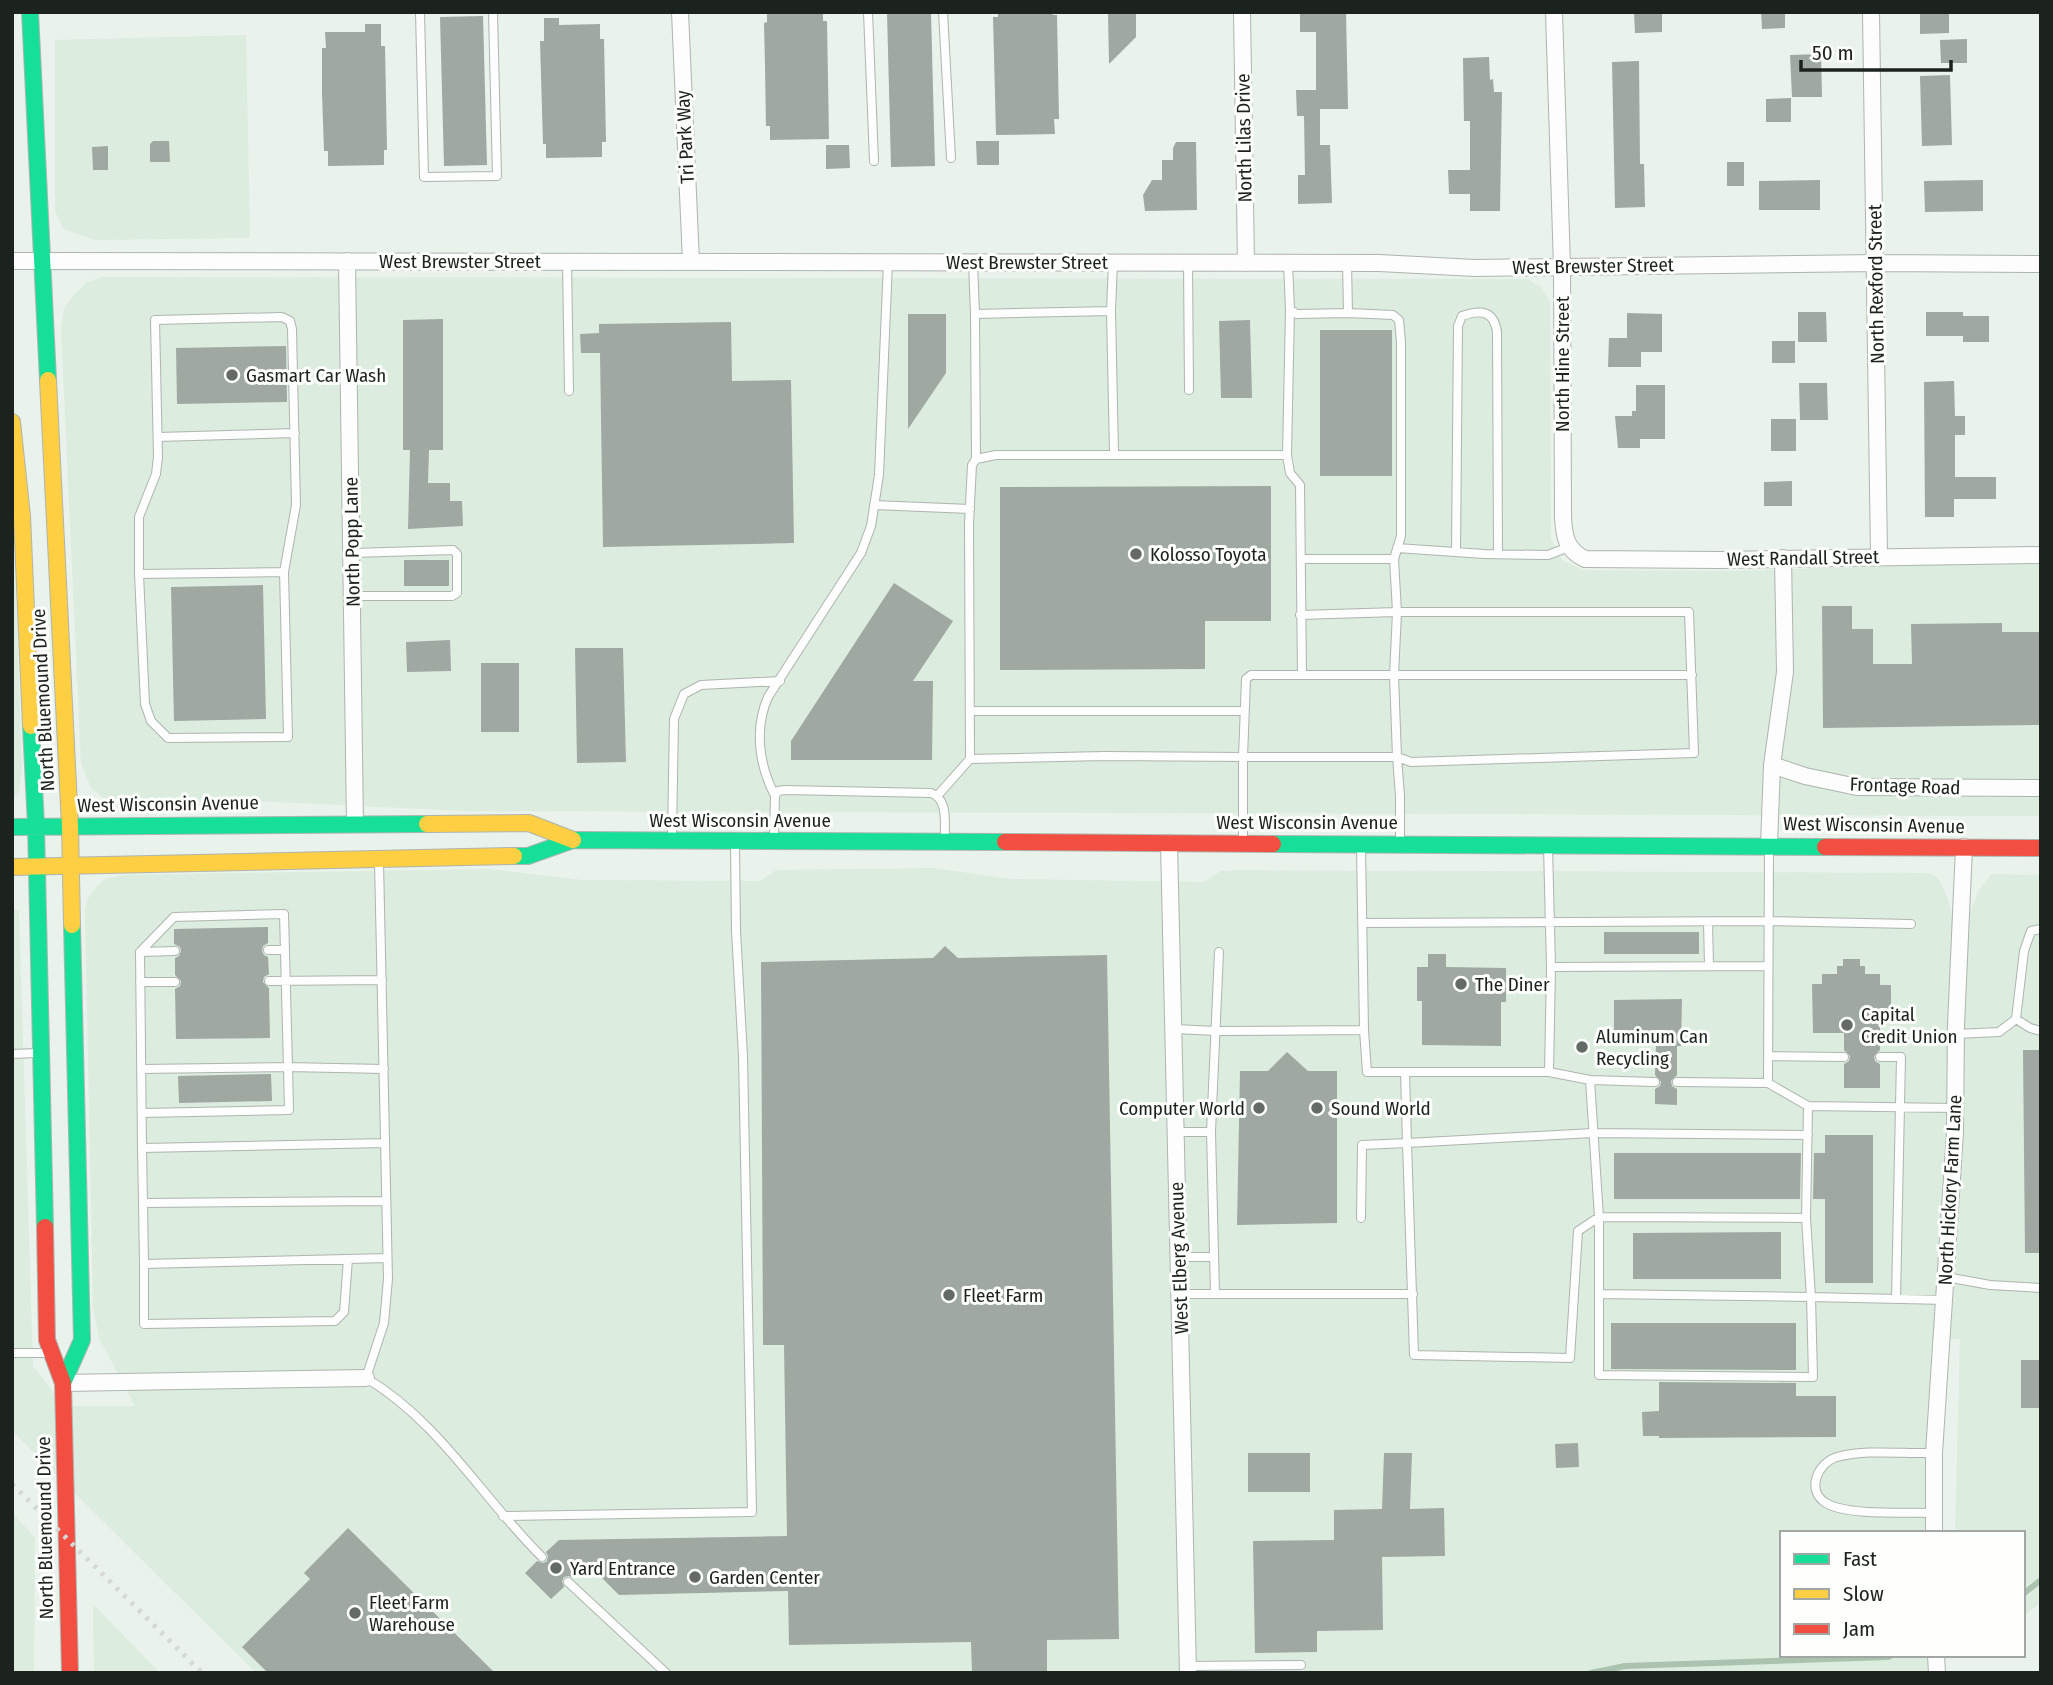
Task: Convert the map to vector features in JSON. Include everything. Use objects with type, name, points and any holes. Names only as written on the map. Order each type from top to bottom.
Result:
[{"type":"main road","name":"North Bluemound Drive","points":[[30,12],[71,866],[82,1340],[63,1382]]},
{"type":"main road","name":"North Bluemound Drive","points":[[12,422],[22,516],[36,826],[47,1340],[63,1382],[70,1673]]},
{"type":"main road","name":"West Wisconsin Avenue","points":[[12,827],[529,823],[573,840]]},
{"type":"main road","name":"West Wisconsin Avenue","points":[[12,867],[528,856],[573,840],[2041,848]]},
{"type":"main road","points":[[61,1673],[69,1651]]},
{"type":"street","name":"Tri Park Way","points":[[680,12],[691,262]]},
{"type":"street","name":"North Lilas Drive","points":[[1241,12],[1246,263]]},
{"type":"street","name":"North Hine Street","points":[[1554,12],[1562,267],[1563,517],[1564,538],[1569,547]]},
{"type":"street","name":"North Rexford Street","points":[[1871,12],[1879,556]]},
{"type":"street","name":"West Brewster Street","points":[[12,261],[1188,262],[1347,263],[1475,268],[1876,263],[2041,264]]},
{"type":"street","name":"North Popp Lane","points":[[346,261],[355,824]]},
{"type":"street","name":"West Randall Street","points":[[1569,547],[1576,555],[1585,559],[2041,555]]},
{"type":"street","points":[[1769,845],[1772,765],[1785,672],[1783,558]]},
{"type":"street","name":"Frontage Road","points":[[1772,765],[1805,776],[1857,787],[2041,788]]},
{"type":"street","name":"West Elberg Avenue","points":[[1169,844],[1188,1669]]},
{"type":"street","name":"North Hickory Farm Lane","points":[[1934,1531],[1934,1454],[1947,1277],[1964,847]]},
{"type":"street","points":[[63,1382],[366,1378]]},
{"type":"lane","points":[[420,12],[424,177],[497,176],[493,12]]},
{"type":"lane","points":[[868,12],[874,161]]},
{"type":"lane","points":[[943,12],[951,158]]},
{"type":"lane","points":[[567,261],[569,391]]},
{"type":"lane","points":[[774,841],[775,796],[761,764],[761,712],[768,696],[861,553],[871,526],[879,475],[888,262]]},
{"type":"lane","points":[[973,262],[976,460]]},
{"type":"lane","points":[[1113,262],[1111,311],[1114,453]]},
{"type":"lane","points":[[1188,262],[1189,390]]},
{"type":"lane","points":[[1288,263],[1290,310],[1287,455],[1290,473],[1300,485],[1302,675]]},
{"type":"lane","points":[[1347,263],[1348,313]]},
{"type":"lane","points":[[1290,310],[1297,314],[1393,315],[1399,320],[1401,536],[1394,559],[1394,676],[1401,844]]},
{"type":"lane","points":[[975,314],[1111,311]]},
{"type":"lane","points":[[1456,552],[1458,326],[1462,316],[1472,312],[1490,316],[1495,322],[1497,332],[1498,554]]},
{"type":"lane","points":[[282,317],[290,321],[296,505],[285,572],[288,737],[168,738],[151,721],[145,704],[139,517],[156,474],[158,437],[155,320],[282,317]]},
{"type":"lane","points":[[158,437],[295,433]]},
{"type":"lane","points":[[937,795],[970,760],[970,509],[972,465],[976,460],[996,455],[1114,453],[1287,455]]},
{"type":"lane","points":[[874,505],[970,509]]},
{"type":"lane","points":[[1397,548],[1548,555],[1569,547]]},
{"type":"lane","points":[[352,553],[453,550],[457,554],[457,593],[452,596],[353,596]]},
{"type":"lane","points":[[1301,559],[1394,559]]},
{"type":"lane","points":[[139,574],[285,572]]},
{"type":"lane","points":[[970,760],[1104,756],[1397,757],[1411,762],[1695,753],[1689,612],[1396,612],[1300,615]]},
{"type":"lane","points":[[1243,844],[1244,686],[1251,675],[1692,675]]},
{"type":"lane","points":[[672,840],[674,719],[684,694],[701,685],[780,681]]},
{"type":"lane","points":[[970,711],[1244,711]]},
{"type":"lane","points":[[775,796],[778,791],[785,790],[937,795]]},
{"type":"lane","points":[[937,795],[944,812],[944,842]]},
{"type":"lane","points":[[503,1516],[752,1512],[743,1056],[736,931],[735,840]]},
{"type":"lane","points":[[1361,844],[1367,1072],[1549,1072],[1590,1080],[1655,1082]]},
{"type":"lane","points":[[1548,844],[1551,967],[1549,1072]]},
{"type":"lane","points":[[1768,1083],[1769,845]]},
{"type":"lane","points":[[379,858],[387,1258],[384,1323],[366,1378],[401,1402],[455,1454],[503,1516],[542,1557]]},
{"type":"lane","points":[[142,1113],[289,1111],[284,914],[174,918],[140,952],[144,1324],[335,1321],[344,1312],[348,1259]]},
{"type":"lane","points":[[1362,923],[1550,923],[1627,927],[1650,927],[1676,922],[1911,923]]},
{"type":"lane","points":[[1676,922],[1676,932]]},
{"type":"lane","points":[[1708,922],[1709,966]]},
{"type":"lane","points":[[1956,1034],[1999,1032],[2015,1019],[2024,951],[2031,931],[2041,929]]},
{"type":"lane","points":[[268,950],[284,950]]},
{"type":"lane","points":[[140,952],[175,951]]},
{"type":"lane","points":[[1215,1293],[1211,1132],[1219,952]]},
{"type":"lane","points":[[1627,954],[1627,967]]},
{"type":"lane","points":[[1650,954],[1650,966]]},
{"type":"lane","points":[[1676,954],[1676,966]]},
{"type":"lane","points":[[1551,967],[1768,965]]},
{"type":"lane","points":[[269,981],[382,980]]},
{"type":"lane","points":[[140,982],[175,982]]},
{"type":"lane","points":[[2015,1019],[2041,1031]]},
{"type":"lane","points":[[1174,1029],[1364,1030]]},
{"type":"lane","points":[[12,1054],[40,1053]]},
{"type":"lane","points":[[1768,1056],[1844,1057]]},
{"type":"lane","points":[[1880,1057],[1901,1057],[1896,1299]]},
{"type":"lane","points":[[141,1069],[384,1069]]},
{"type":"lane","points":[[1405,1072],[1414,1355],[1570,1358],[1578,1231],[1599,1217],[1806,1218]]},
{"type":"lane","points":[[1590,1080],[1599,1217],[1599,1375],[1813,1377],[1806,1218],[1808,1107]]},
{"type":"lane","points":[[1677,1082],[1768,1083],[1808,1107],[1955,1108]]},
{"type":"lane","points":[[1175,1132],[1211,1132]]},
{"type":"lane","points":[[1361,1218],[1362,1145],[1594,1133],[1808,1135]]},
{"type":"lane","points":[[142,1149],[384,1143]]},
{"type":"lane","points":[[143,1203],[386,1201]]},
{"type":"lane","points":[[1179,1257],[1214,1257]]},
{"type":"lane","points":[[144,1265],[387,1258]]},
{"type":"lane","points":[[1947,1277],[1990,1285],[2041,1288]]},
{"type":"lane","points":[[1180,1294],[1413,1294]]},
{"type":"lane","points":[[1599,1294],[1945,1300]]},
{"type":"lane","points":[[12,1353],[51,1353]]},
{"type":"lane","points":[[1934,1454],[1862,1454],[1838,1457],[1823,1465],[1816,1475],[1820,1496],[1826,1503],[1838,1507],[1867,1511],[1934,1513]]},
{"type":"lane","points":[[568,1582],[666,1673]]},
{"type":"lane","points":[[1188,1669],[1301,1665]]},
{"type":"shaded area","points":[[246,35],[250,238],[95,240],[63,229],[55,211],[55,40]]},
{"type":"shaded area","points":[[101,277],[1527,279],[1541,287],[1550,301],[1551,539],[1563,561],[1584,570],[1732,571],[2041,561],[2041,816],[465,811],[252,801],[120,803],[102,797],[91,788],[81,763],[61,329],[64,308],[74,295],[86,283]]},
{"type":"shaded area","points":[[12,492],[22,766],[19,790],[12,801]]},
{"type":"shaded area","points":[[933,868],[1011,879],[1203,882],[1221,871],[1238,870],[1929,873],[1938,878],[1946,893],[1959,941],[1979,890],[1991,874],[2041,875],[2041,1603],[2025,1615],[2025,1531],[1955,1531],[1960,1339],[1942,1339],[1934,1531],[1780,1531],[1780,1657],[1936,1657],[1937,1673],[256,1673],[12,1431],[12,910],[19,910],[33,1366],[64,1406],[135,1406],[99,1338],[93,1308],[85,909],[88,898],[105,879],[124,875],[490,869],[583,880],[760,881],[776,870]]},
{"type":"shaded area","points":[[12,1513],[35,1537],[34,1673],[12,1673]]},
{"type":"shaded area","points":[[93,1604],[160,1673],[94,1673]]},
{"type":"building","points":[[767,12],[823,12],[823,21],[827,21],[829,139],[770,140],[770,126],[766,126],[764,23],[767,22]]},
{"type":"building","points":[[887,12],[931,12],[935,166],[891,167]]},
{"type":"building","points":[[998,12],[1052,12],[1057,15],[1059,119],[1054,119],[1055,134],[996,135],[993,17],[998,17]]},
{"type":"building","points":[[1108,12],[1136,12],[1136,37],[1109,64]]},
{"type":"building","points":[[1300,12],[1346,12],[1348,109],[1320,109],[1320,145],[1330,145],[1332,203],[1298,204],[1298,175],[1305,175],[1304,116],[1297,116],[1296,90],[1316,90],[1316,32],[1300,32]]},
{"type":"building","points":[[1634,12],[1662,12],[1662,32],[1635,33]]},
{"type":"building","points":[[1761,12],[1785,12],[1785,28],[1762,29]]},
{"type":"building","points":[[1920,12],[1949,12],[1949,33],[1920,34]]},
{"type":"building","points":[[483,16],[487,165],[444,166],[440,17]]},
{"type":"building","points":[[544,18],[559,18],[559,25],[600,24],[600,39],[604,39],[606,142],[602,142],[602,157],[546,158],[546,144],[543,144],[540,41],[544,41]]},
{"type":"building","points":[[365,24],[381,24],[381,46],[385,46],[387,150],[384,150],[384,165],[328,166],[328,151],[324,151],[322,93],[322,48],[326,48],[325,32],[365,32]]},
{"type":"building","points":[[1967,39],[1967,63],[1941,63],[1940,40]]},
{"type":"building","points":[[1821,54],[1822,97],[1792,97],[1790,55]]},
{"type":"building","points":[[1489,57],[1490,80],[1493,79],[1494,92],[1502,92],[1500,211],[1470,211],[1470,194],[1449,194],[1448,170],[1470,170],[1470,121],[1464,121],[1463,58]]},
{"type":"building","points":[[1639,61],[1640,164],[1644,164],[1645,207],[1615,208],[1612,62]]},
{"type":"building","points":[[1950,75],[1952,145],[1922,146],[1920,76]]},
{"type":"building","points":[[1791,98],[1791,122],[1766,122],[1766,99]]},
{"type":"building","points":[[153,141],[169,141],[170,162],[150,162],[150,144]]},
{"type":"building","points":[[976,141],[999,141],[999,165],[977,165]]},
{"type":"building","points":[[1176,142],[1196,142],[1197,210],[1145,211],[1143,195],[1152,180],[1162,180],[1162,160],[1173,160]]},
{"type":"building","points":[[826,145],[849,145],[850,168],[826,169]]},
{"type":"building","points":[[108,146],[108,170],[93,170],[92,147]]},
{"type":"building","points":[[1727,162],[1744,162],[1744,186],[1727,186]]},
{"type":"building","points":[[1820,180],[1820,210],[1759,210],[1759,181]]},
{"type":"building","points":[[1983,180],[1983,211],[1925,212],[1924,181]]},
{"type":"building","points":[[1798,312],[1826,312],[1827,342],[1798,342]]},
{"type":"building","points":[[1926,312],[1963,312],[1963,316],[1989,316],[1989,342],[1963,342],[1963,336],[1926,336]]},
{"type":"building","points":[[1627,313],[1662,314],[1662,352],[1641,352],[1641,367],[1608,367],[1609,338],[1627,338]]},
{"type":"building","points":[[908,314],[946,314],[946,373],[908,429]]},
{"type":"building","points":[[443,319],[443,450],[429,450],[428,483],[450,483],[450,501],[462,501],[463,526],[408,529],[410,450],[403,450],[403,320]]},
{"type":"building","points":[[1250,320],[1252,398],[1221,398],[1219,321]]},
{"type":"building","points":[[731,322],[732,381],[791,380],[794,543],[603,547],[600,353],[581,353],[580,334],[599,333],[599,324]]},
{"type":"building","points":[[1320,330],[1392,330],[1392,476],[1320,476]]},
{"type":"building","points":[[1772,341],[1795,341],[1795,363],[1772,363]]},
{"type":"building","name":"Gasmart Car Wash","points":[[286,346],[287,402],[177,404],[176,348]]},
{"type":"building","points":[[1954,381],[1955,416],[1965,416],[1965,435],[1955,435],[1955,477],[1996,477],[1996,499],[1954,499],[1954,517],[1925,517],[1924,382]]},
{"type":"building","points":[[1799,383],[1827,383],[1828,420],[1800,420]]},
{"type":"building","points":[[1636,385],[1665,385],[1665,439],[1640,439],[1640,448],[1618,448],[1615,416],[1632,416],[1632,411],[1636,411]]},
{"type":"building","points":[[1771,419],[1796,419],[1796,451],[1771,451]]},
{"type":"building","points":[[1792,481],[1792,506],[1764,506],[1764,482]]},
{"type":"building","name":"Kolosso Toyota","points":[[1271,486],[1271,621],[1205,621],[1205,669],[1000,670],[1000,487]]},
{"type":"building","points":[[404,560],[449,560],[449,586],[404,586]]},
{"type":"building","points":[[894,583],[953,621],[913,681],[933,681],[932,760],[791,760],[791,741]]},
{"type":"building","points":[[263,585],[266,719],[174,721],[171,587]]},
{"type":"building","points":[[1822,606],[1852,606],[1852,629],[1873,629],[1873,664],[1912,664],[1911,624],[2002,623],[2002,632],[2041,632],[2041,725],[1823,728]]},
{"type":"building","points":[[450,640],[451,671],[407,672],[406,642]]},
{"type":"building","points":[[575,648],[623,648],[626,762],[577,763]]},
{"type":"building","points":[[481,663],[519,663],[519,732],[481,732]]},
{"type":"building","points":[[268,927],[268,943],[263,946],[262,951],[268,957],[269,974],[264,977],[263,982],[269,988],[270,1038],[176,1039],[175,989],[180,986],[181,981],[175,975],[175,958],[181,951],[180,947],[174,944],[174,929]]},
{"type":"building","points":[[1604,932],[1699,932],[1699,954],[1604,954]]},
{"type":"building","name":"Fleet Farm","points":[[945,946],[958,958],[1107,955],[1119,1639],[1047,1640],[1047,1671],[972,1673],[971,1642],[789,1645],[788,1591],[619,1595],[587,1563],[573,1578],[564,1577],[564,1587],[551,1599],[525,1573],[537,1561],[547,1561],[546,1552],[559,1540],[787,1536],[784,1345],[763,1345],[761,962],[933,958]]},
{"type":"building","name":"The Diner","points":[[1428,954],[1446,954],[1446,967],[1506,968],[1506,1002],[1501,1002],[1501,1046],[1422,1045],[1422,1001],[1417,1001],[1417,967],[1428,967]]},
{"type":"building","name":"Capital Credit Union","points":[[1843,959],[1860,959],[1860,966],[1865,966],[1865,974],[1880,974],[1880,985],[1891,985],[1891,1016],[1880,1016],[1880,1050],[1874,1056],[1875,1061],[1880,1064],[1880,1088],[1844,1088],[1844,1064],[1849,1061],[1850,1056],[1844,1050],[1844,1033],[1813,1033],[1812,984],[1822,984],[1822,974],[1837,974],[1837,966],[1843,966]]},
{"type":"building","points":[[1682,999],[1681,1046],[1677,1046],[1677,1075],[1671,1081],[1672,1086],[1677,1089],[1677,1105],[1655,1104],[1655,1089],[1661,1082],[1655,1075],[1656,1045],[1614,1045],[1614,1000]]},
{"type":"building","points":[[2023,1050],[2041,1050],[2041,1253],[2025,1253]]},
{"type":"building","points":[[1287,1052],[1308,1071],[1337,1071],[1337,1223],[1237,1225],[1240,1071],[1268,1071]]},
{"type":"building","points":[[271,1074],[272,1101],[179,1103],[178,1076]]},
{"type":"building","points":[[1825,1135],[1873,1135],[1873,1283],[1825,1283],[1825,1199],[1813,1199],[1814,1153],[1825,1153]]},
{"type":"building","points":[[1614,1153],[1801,1153],[1800,1199],[1614,1199]]},
{"type":"building","points":[[1781,1232],[1781,1279],[1633,1279],[1633,1233]]},
{"type":"building","points":[[1611,1323],[1796,1323],[1796,1370],[1611,1369]]},
{"type":"building","points":[[2021,1360],[2041,1360],[2041,1408],[2021,1408]]},
{"type":"building","points":[[1659,1382],[1796,1383],[1796,1396],[1836,1396],[1836,1437],[1643,1436],[1642,1412],[1659,1411]]},
{"type":"building","points":[[1578,1443],[1579,1467],[1556,1468],[1555,1444]]},
{"type":"building","points":[[1248,1453],[1310,1453],[1310,1492],[1248,1492]]},
{"type":"building","points":[[1384,1453],[1412,1453],[1410,1509],[1444,1508],[1445,1556],[1382,1557],[1383,1630],[1317,1631],[1317,1652],[1255,1653],[1253,1541],[1334,1540],[1334,1510],[1382,1509]]},
{"type":"building","name":"Fleet Farm Warehouse","points":[[348,1528],[495,1673],[268,1673],[242,1647],[310,1579],[304,1573]]},
{"type":"waterway","points":[[2025,1592],[2041,1580]]},
{"type":"waterway","points":[[1591,1673],[1625,1666],[1888,1657]]},
{"type":"railway","points":[[12,1484],[202,1673]]},
{"type":"traffic: fast","points":[[30,12],[48,380]]},
{"type":"traffic: fast","points":[[31,726],[36,826],[45,1227]]},
{"type":"traffic: fast","points":[[12,827],[427,824]]},
{"type":"traffic: fast","points":[[514,856],[528,856],[573,840],[1005,842]]},
{"type":"traffic: fast","points":[[1273,844],[1825,847]]},
{"type":"traffic: fast","points":[[63,1383],[82,1340],[72,925]]},
{"type":"traffic: slow","points":[[48,380],[70,826],[72,925]]},
{"type":"traffic: slow","points":[[12,422],[22,516],[31,726]]},
{"type":"traffic: slow","points":[[427,824],[529,823],[573,840]]},
{"type":"traffic: slow","points":[[12,867],[514,856]]},
{"type":"traffic: jam","points":[[1005,842],[1273,844]]},
{"type":"traffic: jam","points":[[1825,847],[2041,848]]},
{"type":"traffic: jam","points":[[45,1227],[47,1340],[63,1383],[70,1673]]},
{"type":"place","name":"Gasmart Car Wash","points":[[232,375]]},
{"type":"place","name":"Kolosso Toyota","points":[[1136,554]]},
{"type":"place","name":"The Diner","points":[[1461,984]]},
{"type":"place","name":"Capital Credit Union","points":[[1847,1025]]},
{"type":"place","name":"Aluminum Can Recycling","points":[[1582,1047]]},
{"type":"place","name":"Computer World","points":[[1259,1108]]},
{"type":"place","name":"Sound World","points":[[1317,1108]]},
{"type":"place","name":"Fleet Farm","points":[[949,1295]]},
{"type":"place","name":"Yard Entrance","points":[[556,1568]]},
{"type":"place","name":"Garden Center","points":[[695,1577]]},
{"type":"place","name":"Fleet Farm Warehouse","points":[[355,1613]]}]
